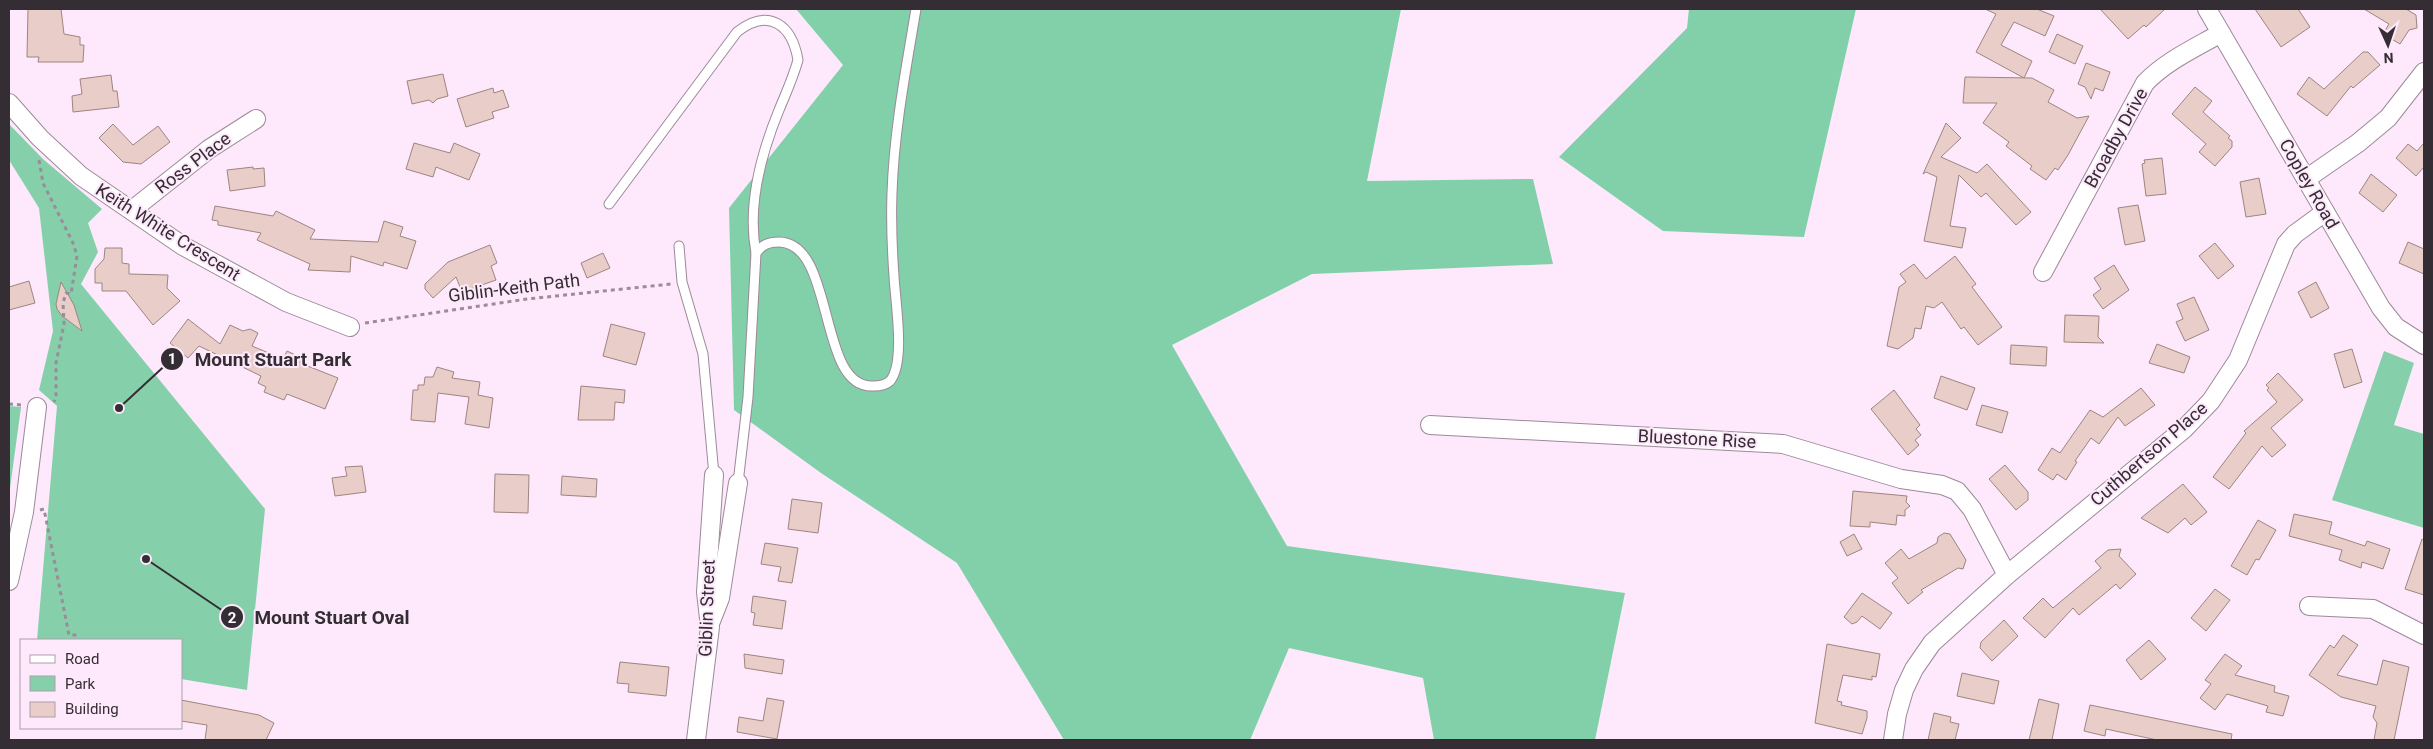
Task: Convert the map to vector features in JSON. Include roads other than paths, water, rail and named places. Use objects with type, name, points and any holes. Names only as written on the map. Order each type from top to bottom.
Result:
[{"type":"street","name":"Copley Road","points":[[2208,9],[2381,308],[2396,327],[2424,345]]},
{"type":"street","name":"Broadby Drive","points":[[2043,272],[2145,83],[2155,72],[2170,62],[2221,33]]},
{"type":"street","points":[[2306,179],[2382,124],[2401,103],[2424,72]]},
{"type":"street","name":"Keith White Crescent","points":[[9,104],[40,138],[81,176],[183,246],[286,302],[350,327]]},
{"type":"street","name":"Ross Place","points":[[132,210],[209,149],[256,119]]},
{"type":"street","name":"Cuthbertson Place","points":[[1893,740],[1897,714],[1904,690],[1914,669],[1939,636],[2007,575],[2184,429],[2211,401],[2238,360],[2286,244],[2295,234],[2325,212]]},
{"type":"street","points":[[9,581],[24,512],[29,406]]},
{"type":"street","name":"Bluestone Rise","points":[[1430,425],[1783,444],[1901,479],[1942,485],[1956,491],[1972,509],[2007,575]]},
{"type":"street","name":"Giblin Street","points":[[696,740],[710,627],[706,592],[714,475]]},
{"type":"street","points":[[710,627],[720,598],[738,483]]},
{"type":"street","points":[[2309,606],[2373,609],[2424,635]]},
{"type":"lane","points":[[756,253],[760,247],[768,243],[779,242],[789,244],[800,250],[810,268],[842,362],[850,375],[858,383],[870,386],[881,386],[890,382],[895,372],[898,351],[892,192],[902,101],[916,9]]},
{"type":"lane","points":[[609,204],[737,32],[748,23],[762,19],[777,23],[787,30],[795,44],[798,60],[762,161],[754,197],[753,237],[756,253],[748,397],[738,483]]},
{"type":"lane","points":[[680,246],[682,282],[703,354],[714,475]]},
{"type":"place","name":"Mount Stuart Park","points":[[119,408]]},
{"type":"place","name":"Mount Stuart Oval","points":[[146,559]]}]
